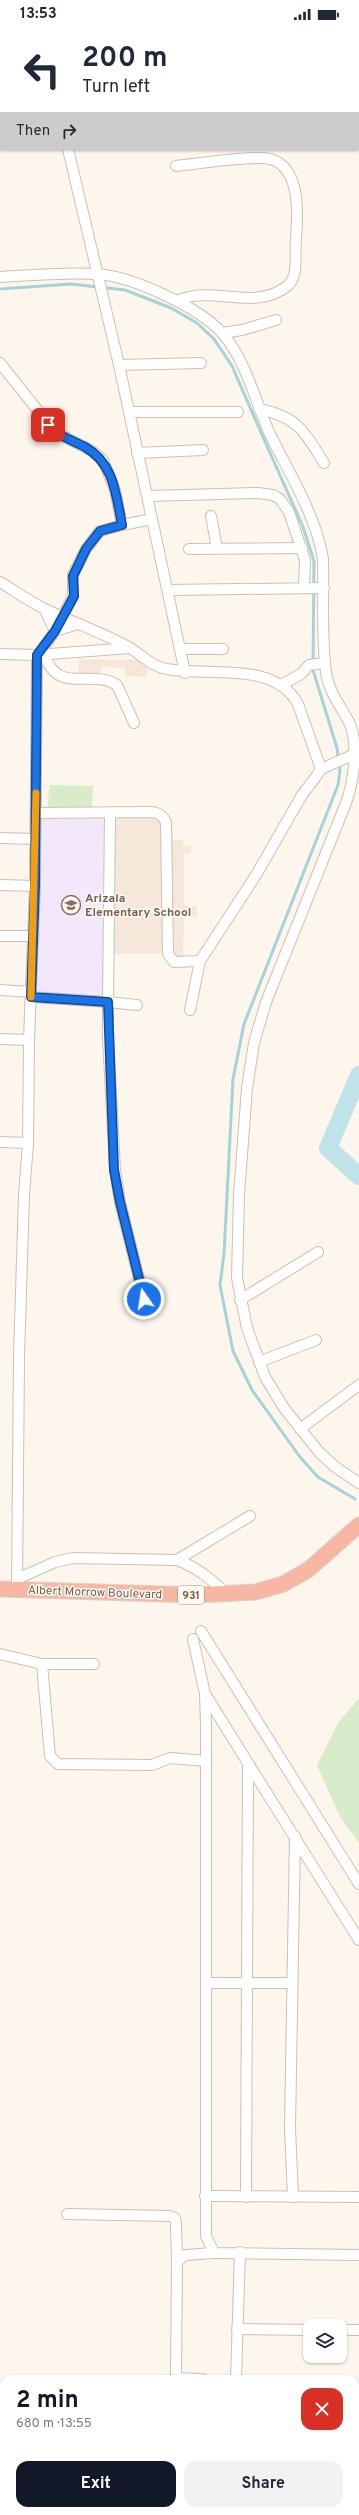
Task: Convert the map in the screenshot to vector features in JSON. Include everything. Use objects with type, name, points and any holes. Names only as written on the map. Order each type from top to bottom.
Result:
[{"type":"highway","name":"Albert Morrow Boulevard","points":[[0,1589],[17,1584],[228,1595],[256,1592],[283,1584],[308,1570],[358,1530]]},
{"type":"street","points":[[68,150],[130,412],[137,453],[148,496],[185,673]]},
{"type":"street","points":[[176,166],[258,158],[276,162],[283,167],[296,190],[298,214],[294,274],[286,287],[264,297],[229,297],[200,294],[177,301]]},
{"type":"street","points":[[0,276],[99,277],[123,280],[177,301],[222,332],[243,367],[259,409],[310,517],[321,545],[322,588],[317,664],[326,674],[332,692],[351,724],[355,754],[352,788],[266,1002],[254,1043],[247,1088],[239,1195],[237,1278],[240,1300],[247,1328],[259,1362],[284,1408],[300,1429],[334,1466],[359,1483]]},
{"type":"street","points":[[222,332],[242,330],[276,320]]},
{"type":"street","points":[[0,363],[55,432],[92,451],[103,460],[115,490],[122,525]]},
{"type":"street","points":[[119,365],[201,363]]},
{"type":"street","points":[[259,409],[274,412],[294,421],[310,438],[324,464]]},
{"type":"street","points":[[130,412],[238,412]]},
{"type":"street","points":[[137,453],[203,450]]},
{"type":"street","points":[[148,496],[258,493],[273,495],[280,499],[289,512],[302,548],[305,560],[306,588]]},
{"type":"street","points":[[212,516],[216,548]]},
{"type":"street","points":[[17,1584],[19,1357],[24,1195],[28,1143],[29,1040],[34,936],[40,654],[55,631],[74,596],[74,572],[86,549],[100,531],[152,519]]},
{"type":"street","points":[[189,549],[302,548]]},
{"type":"street","points":[[0,582],[45,610],[130,648],[159,667],[185,673],[257,675],[281,685],[293,694],[298,704],[321,769]]},
{"type":"street","points":[[168,590],[322,588]]},
{"type":"street","points":[[45,610],[55,631]]},
{"type":"street","points":[[55,631],[78,624]]},
{"type":"street","points":[[2,655],[130,648]]},
{"type":"street","points":[[180,649],[223,649]]},
{"type":"street","points":[[40,654],[52,670],[60,677],[106,681],[117,685],[134,722]]},
{"type":"street","points":[[281,685],[317,664]]},
{"type":"street","points":[[190,1010],[200,961],[256,875],[302,795],[321,769],[355,754]]},
{"type":"street","points":[[110,812],[108,1002],[114,1170],[120,1202],[144,1299]]},
{"type":"street","points":[[36,813],[151,812],[158,813],[163,817],[166,829],[168,954],[174,962],[200,961]]},
{"type":"street","points":[[0,838],[35,839]]},
{"type":"street","points":[[0,885],[35,886]]},
{"type":"street","points":[[0,936],[34,936]]},
{"type":"street","points":[[0,990],[137,1005]]},
{"type":"street","points":[[0,1039],[29,1040]]},
{"type":"street","points":[[0,1142],[28,1143]]},
{"type":"street","points":[[240,1300],[318,1252]]},
{"type":"street","points":[[259,1362],[316,1340]]},
{"type":"street","points":[[300,1429],[359,1385]]},
{"type":"street","points":[[177,1560],[250,1516]]},
{"type":"street","points":[[17,1584],[55,1562],[73,1558],[177,1560],[188,1564],[228,1595]]},
{"type":"street","points":[[201,1631],[359,1884]]},
{"type":"street","points":[[193,1639],[205,1694],[206,1761],[206,2236],[200,2252]]},
{"type":"street","points":[[0,1654],[42,1664],[94,1664]]},
{"type":"street","points":[[42,1664],[50,1756],[53,1761],[58,1764],[152,1765],[170,1758],[206,1761]]},
{"type":"street","points":[[205,1694],[359,1940]]},
{"type":"street","points":[[246,2197],[248,1763]]},
{"type":"street","points":[[248,1787],[257,1777]]},
{"type":"street","points":[[293,2197],[290,2128],[295,1836]]},
{"type":"street","points":[[206,1983],[292,1983]]},
{"type":"street","points":[[205,2196],[359,2197]]},
{"type":"street","points":[[67,2214],[170,2216],[175,2218],[177,2262],[176,2375]]},
{"type":"street","points":[[206,2236],[214,2253]]},
{"type":"street","points":[[177,2262],[185,2255],[200,2252],[359,2256]]},
{"type":"street","points":[[236,2375],[240,2252]]},
{"type":"street","points":[[237,2328],[303,2330]]},
{"type":"street","points":[[347,2330],[359,2330]]},
{"type":"shaded area","points":[[79,659],[147,660],[147,677],[125,676],[125,668],[101,667],[101,678],[78,677]]},
{"type":"shaded area","name":"Arizala Elementary School","points":[[38,816],[106,817],[106,995],[35,993]]},
{"type":"shaded area","points":[[160,817],[160,833],[173,833],[173,840],[183,840],[183,846],[191,846],[191,853],[184,853],[184,905],[197,906],[197,916],[184,916],[183,960],[169,954],[114,954],[111,818]]},
{"type":"green space","points":[[49,785],[93,786],[92,810],[48,809]]},
{"type":"green space","points":[[359,1698],[359,1843],[340,1817],[317,1765],[338,1723]]},
{"type":"waterway","points":[[0,289],[71,284],[125,290],[171,308],[197,323],[214,339],[232,366],[303,527],[314,561],[313,670],[337,748],[340,770],[338,785],[244,1024],[233,1079],[224,1254],[220,1285],[233,1351],[252,1390],[300,1457],[318,1477],[355,1499]]},
{"type":"waterway","points":[[359,1075],[328,1148],[359,1176]]},
{"type":"slow traffic","points":[[31,997],[34,936],[36,793]]},
{"type":"place","name":"Arizala Elementary School","points":[[71,905]]},
{"type":"route","points":[[48,425],[59,436],[92,451],[103,460],[115,490],[122,525],[100,531],[93,538],[74,572],[74,596],[55,631],[37,655],[35,886],[31,997],[108,1002],[108,1038],[114,1170],[120,1202],[144,1299]]}]
